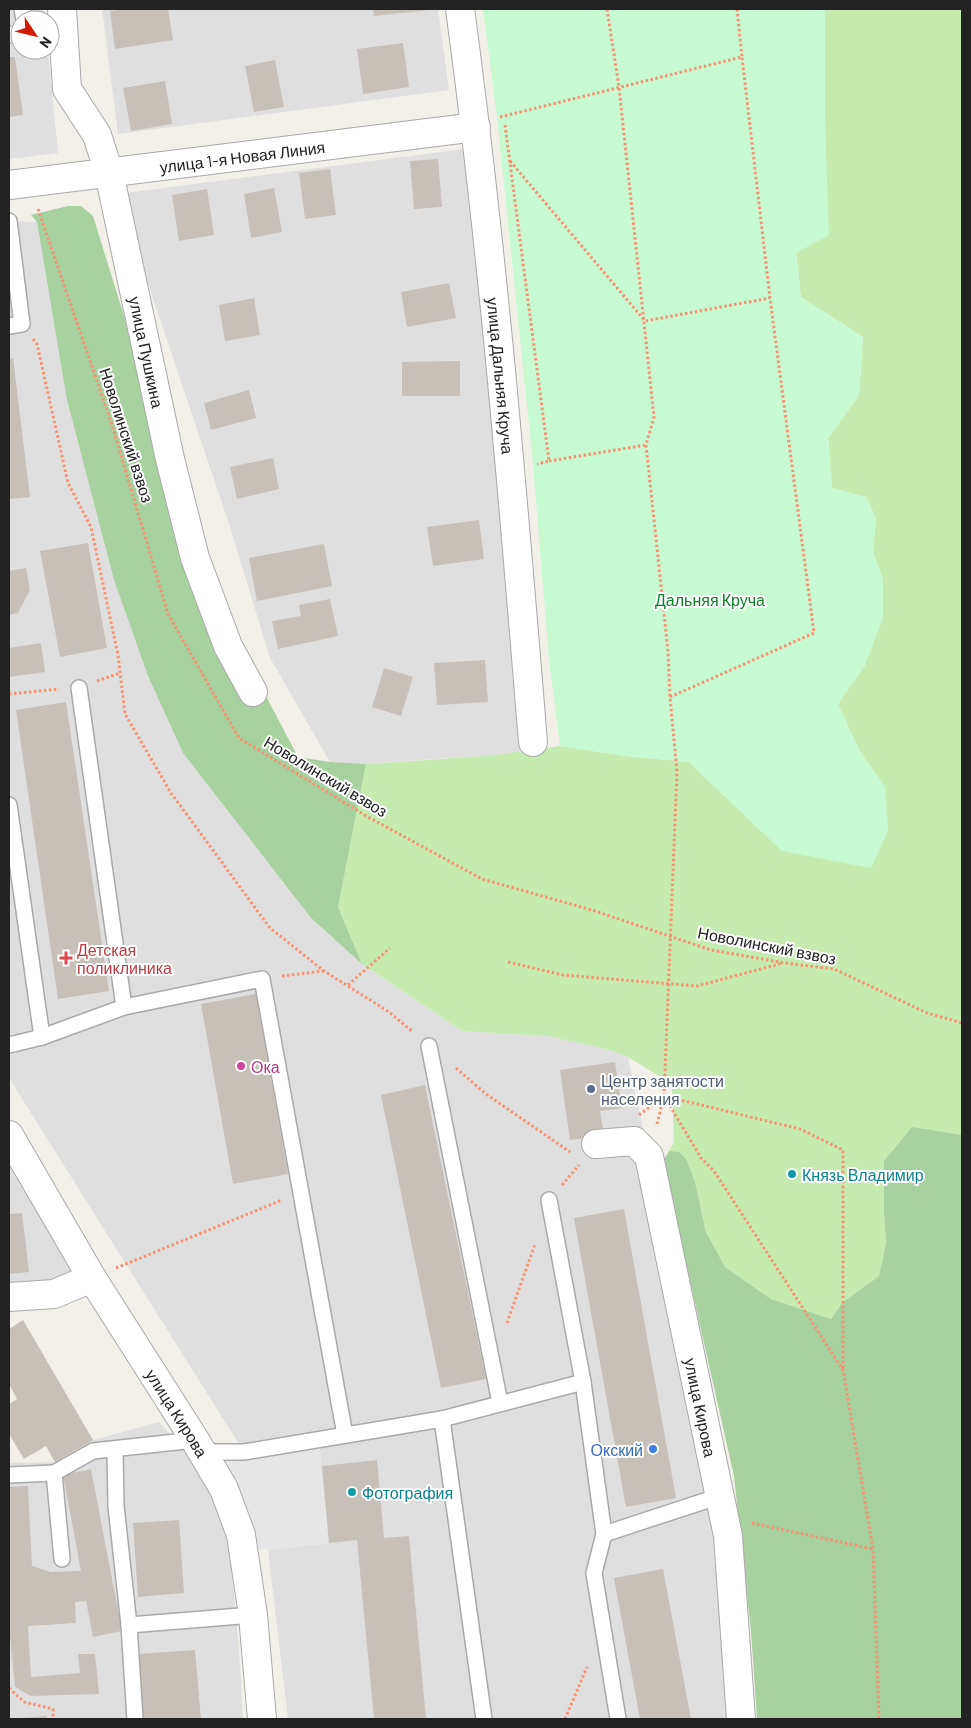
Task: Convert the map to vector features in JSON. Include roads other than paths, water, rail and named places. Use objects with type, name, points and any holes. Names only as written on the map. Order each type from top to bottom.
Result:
[{"type":"street","name":"улица Дальняя Круча","points":[[460,9],[476,127],[513,492],[533,742]]},
{"type":"street","name":"улица Пушкина","points":[[60,38],[66,90],[97,135],[109,172],[170,459],[196,558],[228,646],[253,692]]},
{"type":"street","name":"улица 1-я Новая Линия","points":[[19,184],[476,127]]},
{"type":"street","name":"улица Кирова","points":[[9,1135],[92,1278],[199,1446],[224,1489],[241,1535],[253,1615],[262,1719]]},
{"type":"street","name":"улица Кирова","points":[[589,1153],[634,1141],[649,1156],[728,1536],[741,1719]]},
{"type":"street","points":[[9,1297],[54,1294],[92,1278]]},
{"type":"lane","points":[[9,221],[15,325]]},
{"type":"lane","points":[[79,688],[124,1007]]},
{"type":"lane","points":[[9,805],[42,1037]]},
{"type":"lane","points":[[9,1045],[42,1037],[124,1007],[262,978],[345,1435]]},
{"type":"lane","points":[[429,1046],[500,1403]]},
{"type":"lane","points":[[549,1200],[583,1382],[604,1534],[594,1573],[618,1719]]},
{"type":"lane","points":[[9,1475],[54,1473],[93,1452],[115,1449],[199,1446],[244,1452],[442,1419],[583,1382]]},
{"type":"lane","points":[[442,1419],[484,1719]]},
{"type":"lane","points":[[115,1449],[116,1506],[129,1625],[135,1719]]},
{"type":"lane","points":[[54,1473],[62,1559]]},
{"type":"lane","points":[[604,1534],[722,1506]]},
{"type":"lane","points":[[129,1625],[253,1615]]},
{"type":"place","name":"Детская поликлиника","points":[[66,958]]},
{"type":"place","name":"Ока","points":[[241,1066]]},
{"type":"place","name":"Центр занятости населения","points":[[591,1089]]},
{"type":"place","name":"Князь Владимир","points":[[792,1174]]},
{"type":"place","name":"Окский","points":[[653,1449]]},
{"type":"place","name":"Фотография","points":[[352,1492]]},
{"type":"park label","name":"Дальняя Круча","points":[[710,599]]}]
